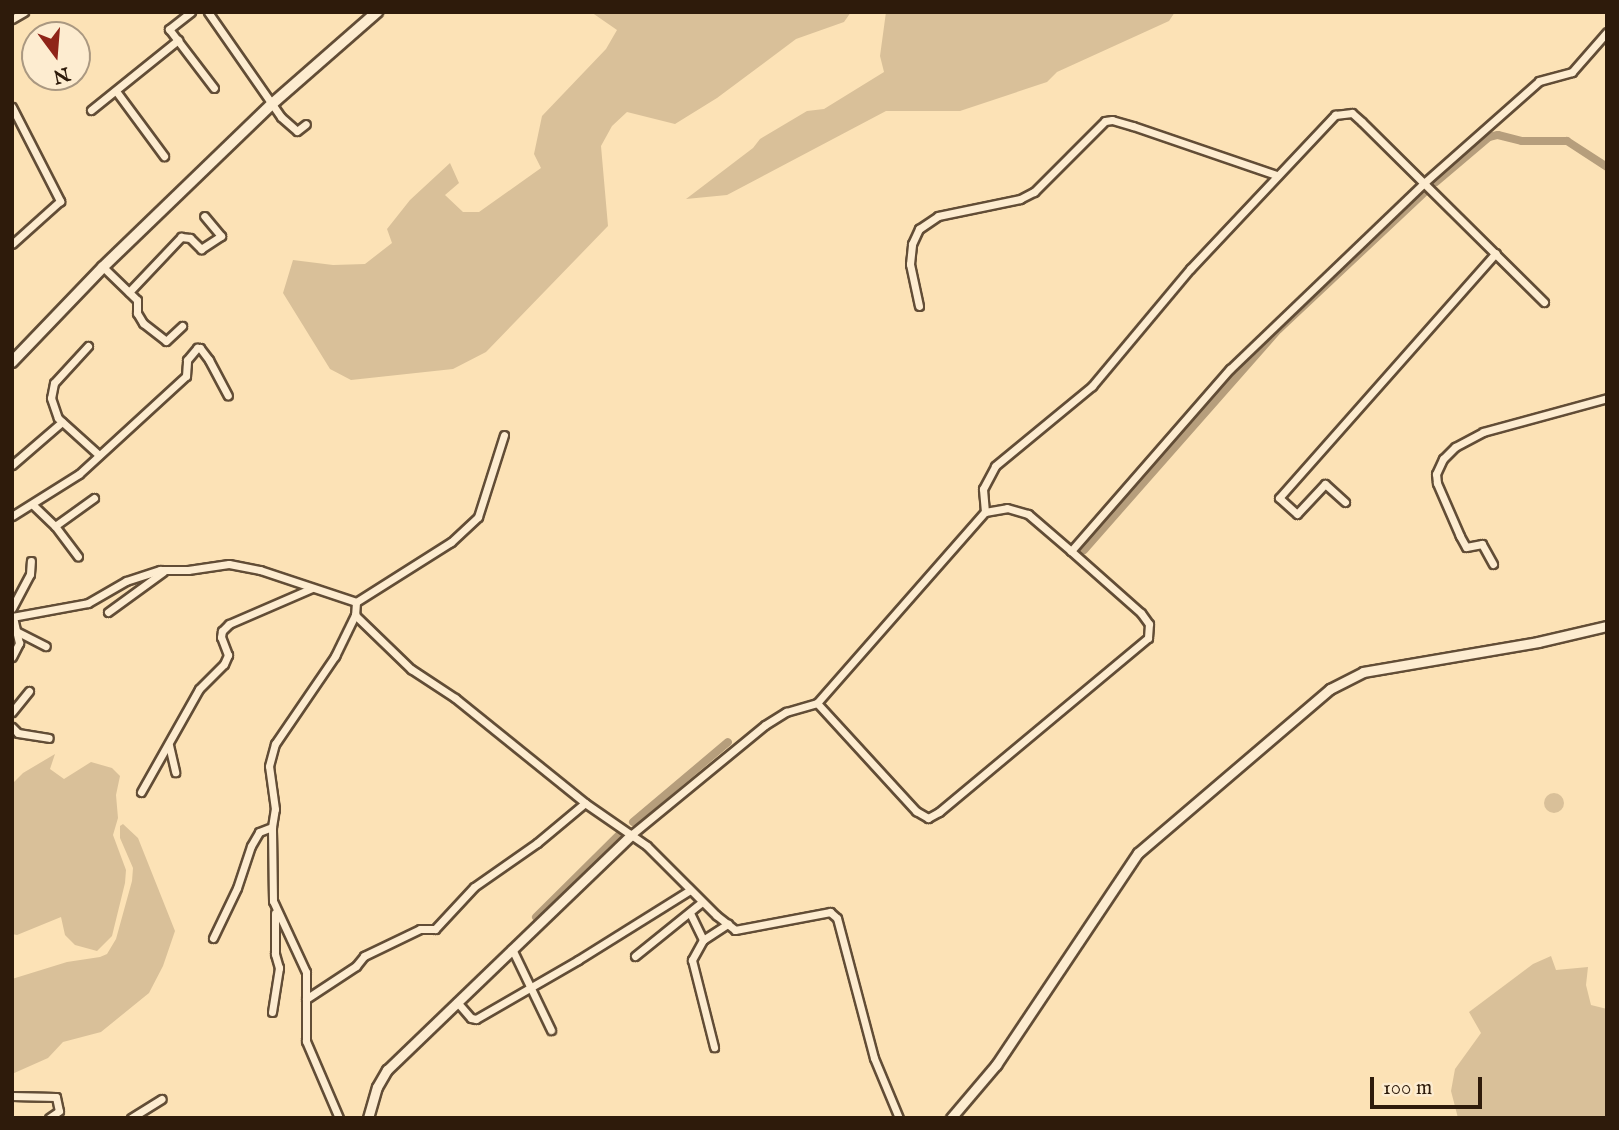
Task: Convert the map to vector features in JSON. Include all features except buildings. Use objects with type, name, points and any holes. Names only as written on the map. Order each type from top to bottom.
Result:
[{"type":"main road","points":[[12,362],[103,267],[272,104],[377,12]]},
{"type":"street","points":[[12,19],[24,12]]},
{"type":"street","points":[[191,12],[169,29],[214,88]]},
{"type":"street","points":[[208,12],[272,104],[292,128],[297,131],[306,124]]},
{"type":"street","points":[[1071,551],[1230,369],[1425,182],[1539,81],[1572,72],[1607,32]]},
{"type":"street","points":[[91,110],[178,40]]},
{"type":"street","points":[[116,91],[164,156]]},
{"type":"street","points":[[12,107],[60,201],[12,244]]},
{"type":"street","points":[[985,512],[983,489],[995,466],[1092,386],[1190,269],[1326,121],[1343,112],[1352,113],[1362,122],[1544,302]]},
{"type":"street","points":[[919,306],[910,264],[912,244],[919,229],[938,216],[1020,199],[1034,192],[1105,121],[1112,120],[1133,126],[1276,176]]},
{"type":"street","points":[[129,292],[181,237],[190,238],[201,249],[221,236],[204,216]]},
{"type":"street","points":[[1345,502],[1325,484],[1297,514],[1279,498],[1496,253]]},
{"type":"street","points":[[103,267],[137,300],[137,313],[143,323],[166,341],[182,327]]},
{"type":"street","points":[[88,346],[54,383],[51,398],[58,418],[99,455]]},
{"type":"street","points":[[12,516],[79,474],[187,376],[187,360],[197,348],[201,348],[209,360],[228,395]]},
{"type":"street","points":[[1493,565],[1482,544],[1466,547],[1460,536],[1437,483],[1436,474],[1443,459],[1455,447],[1483,432],[1607,398]]},
{"type":"street","points":[[12,465],[62,422]]},
{"type":"street","points":[[356,602],[469,528],[482,510],[504,435]]},
{"type":"street","points":[[55,526],[94,498]]},
{"type":"street","points":[[33,505],[55,526],[78,556]]},
{"type":"street","points":[[368,1118],[377,1087],[387,1070],[631,835],[765,725],[786,712],[817,702],[985,512],[1007,508],[1028,514],[1141,613],[1149,624],[1148,638],[939,812],[928,818],[916,811],[817,702]]},
{"type":"street","points":[[12,608],[30,574],[31,561]]},
{"type":"street","points":[[12,657],[19,643],[13,617],[88,603],[125,581],[167,570],[229,564],[260,570],[356,602]]},
{"type":"street","points":[[108,612],[167,570]]},
{"type":"street","points":[[141,792],[199,689],[224,664],[228,654],[220,637],[222,631],[229,624],[312,588]]},
{"type":"street","points":[[272,1012],[279,968],[275,954],[272,827],[275,808],[269,766],[270,753],[335,656],[355,615],[356,602]]},
{"type":"street","points":[[355,615],[411,669],[455,698],[585,803],[647,846],[702,902],[728,924],[742,930],[830,912],[837,918],[874,1058],[899,1118]]},
{"type":"street","points":[[951,1118],[996,1065],[1138,853],[1330,689],[1363,672],[1538,642],[1607,626]]},
{"type":"street","points":[[18,632],[46,646]]},
{"type":"street","points":[[12,712],[29,691]]},
{"type":"street","points":[[12,727],[18,733],[49,738]]},
{"type":"street","points":[[169,745],[175,772]]},
{"type":"street","points":[[306,999],[356,966],[364,956],[420,929],[435,929],[474,887],[537,843],[585,803]]},
{"type":"street","points":[[214,938],[237,888],[251,846],[259,832],[272,827]]},
{"type":"street","points":[[457,1002],[471,1018],[476,1018],[690,890]]},
{"type":"street","points":[[635,956],[702,902]]},
{"type":"street","points":[[275,908],[302,962],[307,978],[306,1041],[339,1118]]},
{"type":"street","points":[[690,913],[704,940]]},
{"type":"street","points":[[714,1047],[692,960],[704,940],[728,924]]},
{"type":"street","points":[[512,949],[551,1030]]},
{"type":"street","points":[[12,1096],[56,1097],[59,1111],[50,1118]]},
{"type":"street","points":[[131,1118],[162,1099]]},
{"type":"shaded area","points":[[591,12],[851,12],[844,22],[796,39],[717,98],[675,124],[627,112],[612,126],[601,146],[608,226],[486,352],[453,369],[351,380],[330,369],[283,293],[293,260],[333,265],[365,264],[392,243],[387,229],[410,200],[450,163],[459,183],[445,195],[463,212],[479,212],[541,168],[534,154],[542,116],[606,49],[617,30]]},
{"type":"shaded area","points":[[886,12],[1175,12],[1169,21],[1057,72],[1047,82],[960,111],[886,111],[727,195],[686,199],[753,148],[760,139],[807,111],[824,109],[884,72],[880,56]]},
{"type":"shaded area","points":[[55,754],[50,769],[64,779],[91,762],[112,768],[120,776],[116,795],[118,818],[113,835],[126,870],[125,883],[112,936],[97,951],[75,945],[65,935],[61,917],[17,935],[12,934],[12,784],[23,773]]},
{"type":"shaded area","points":[[1554,793],[1561,796],[1564,803],[1561,810],[1554,813],[1547,810],[1544,803],[1547,796]]},
{"type":"shaded area","points":[[123,824],[138,838],[175,931],[163,966],[149,993],[101,1032],[63,1042],[48,1058],[12,1074],[12,979],[67,962],[100,957],[107,954],[116,939],[133,868],[120,838],[120,826]]},
{"type":"shaded area","points":[[1551,956],[1556,970],[1588,967],[1586,985],[1591,1005],[1607,1009],[1607,1118],[1458,1118],[1451,1091],[1455,1069],[1481,1033],[1469,1012],[1533,964]]},
{"type":"waterway","points":[[1436,182],[1489,137],[1498,135],[1522,141],[1567,141],[1607,167]]},
{"type":"waterway","points":[[1084,550],[1279,329],[1425,192]]},
{"type":"waterway","points":[[633,822],[728,742]]},
{"type":"waterway","points":[[536,917],[621,833]]}]
